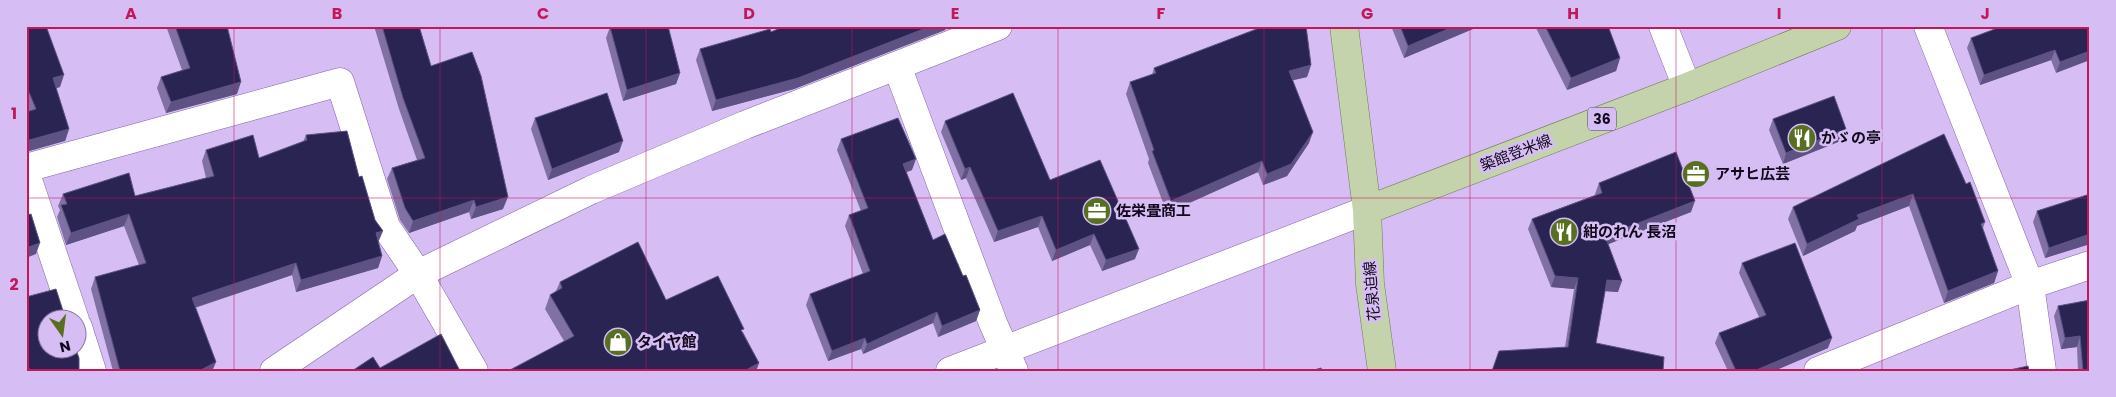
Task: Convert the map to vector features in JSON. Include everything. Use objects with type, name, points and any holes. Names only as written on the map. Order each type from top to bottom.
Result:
[{"type":"main road","points":[[1344,26],[1367,210]]},
{"type":"main road","name":"築館登米線","points":[[1367,210],[1687,87],[1837,26]]},
{"type":"main road","name":"花泉迫線","points":[[1367,210],[1370,284],[1382,371]]},
{"type":"street","points":[[274,371],[418,274],[591,190],[745,125],[998,26]]},
{"type":"street","points":[[1663,26],[1687,87]]},
{"type":"street","points":[[1928,26],[2030,285],[2042,371]]},
{"type":"street","points":[[896,66],[990,314],[1009,359]]},
{"type":"street","points":[[26,168],[340,82],[386,227],[418,274],[474,371]]},
{"type":"street","points":[[26,174],[72,310]]},
{"type":"street","points":[[950,371],[1009,359],[1367,210]]},
{"type":"street","points":[[1818,371],[2030,285],[2090,265]]},
{"type":"street","points":[[88,358],[92,371]]},
{"type":"building","points":[[26,26],[46,26],[64,75],[53,78],[69,129],[26,141],[26,112],[36,109],[26,85]]},
{"type":"building","points":[[175,26],[227,26],[241,82],[171,102],[161,77],[190,68]]},
{"type":"building","points":[[382,26],[419,26],[431,66],[472,52],[481,76],[508,197],[476,207],[474,200],[413,221],[405,208],[392,168],[425,158],[403,98]]},
{"type":"building","points":[[668,26],[680,73],[627,90],[610,27]]},
{"type":"building","points":[[785,26],[931,26],[798,78],[716,100],[700,49],[770,29],[771,32]]},
{"type":"building","points":[[1262,26],[1306,26],[1311,65],[1289,71],[1313,132],[1291,164],[1267,174],[1262,161],[1171,201],[1152,151],[1154,150],[1130,82],[1156,73],[1154,68]]},
{"type":"building","points":[[1400,26],[1455,26],[1408,46]]},
{"type":"building","points":[[1545,26],[1608,26],[1620,58],[1571,78]]},
{"type":"building","points":[[2003,26],[2090,26],[2090,51],[2060,62],[2055,50],[1984,75],[1971,38]]},
{"type":"building","points":[[607,93],[623,141],[552,169],[535,118]]},
{"type":"building","points":[[1013,93],[1050,180],[1100,160],[1139,249],[1106,260],[1094,234],[1056,250],[1042,216],[998,231],[970,167],[965,169],[945,121]]},
{"type":"building","points":[[1834,96],[1846,129],[1786,153],[1773,119]]},
{"type":"building","points":[[898,118],[916,159],[903,164],[933,240],[945,234],[963,276],[966,275],[980,310],[942,326],[937,312],[867,344],[865,338],[832,351],[810,294],[870,271],[849,215],[868,208],[841,139]]},
{"type":"building","points":[[347,131],[359,177],[362,176],[375,220],[383,231],[376,233],[382,256],[301,280],[296,263],[192,298],[216,362],[199,371],[120,371],[95,277],[146,263],[129,214],[71,233],[61,205],[67,204],[63,194],[129,173],[135,196],[214,176],[206,150],[253,135],[259,158],[307,140],[306,135]]},
{"type":"building","points":[[1944,134],[1966,184],[1970,182],[1985,222],[1981,224],[1998,271],[1948,291],[1913,194],[1857,215],[1859,219],[1807,244],[1793,207]]},
{"type":"building","points":[[1676,152],[1695,201],[1605,236],[1622,281],[1607,280],[1596,343],[1664,357],[1663,371],[1492,371],[1499,351],[1568,347],[1578,278],[1555,276],[1532,219],[1602,193],[1599,183]]},
{"type":"building","points":[[2090,194],[2090,234],[2049,248],[2037,211]]},
{"type":"building","points":[[31,214],[40,243],[26,248],[26,215]]},
{"type":"building","points":[[638,242],[666,300],[718,276],[744,329],[741,330],[759,363],[744,371],[511,371],[574,336],[550,295],[562,288],[560,282]]},
{"type":"building","points":[[1795,243],[1832,338],[1754,371],[1736,371],[1719,333],[1766,315],[1742,263]]},
{"type":"building","points":[[56,289],[63,310],[38,310],[38,360],[79,360],[79,371],[30,371],[26,359],[26,297]]},
{"type":"building","points":[[2090,300],[2090,371],[2083,371],[2080,336],[2065,338],[2058,306]]},
{"type":"building","points":[[441,334],[460,371],[352,371],[373,357],[380,368]]},
{"type":"building","points":[[2028,366],[2029,371],[2005,371]]},
{"type":"building","points":[[1321,368],[1322,371],[1311,371]]},
{"type":"place","name":"かゞの亭","points":[[1802,138]]},
{"type":"place","name":"アサヒ広芸","points":[[1696,174]]},
{"type":"place","name":"佐栄畳商工","points":[[1097,211]]},
{"type":"place","name":"紺のれん 長沼","points":[[1564,232]]},
{"type":"place","name":"タイヤ館","points":[[618,342]]}]
